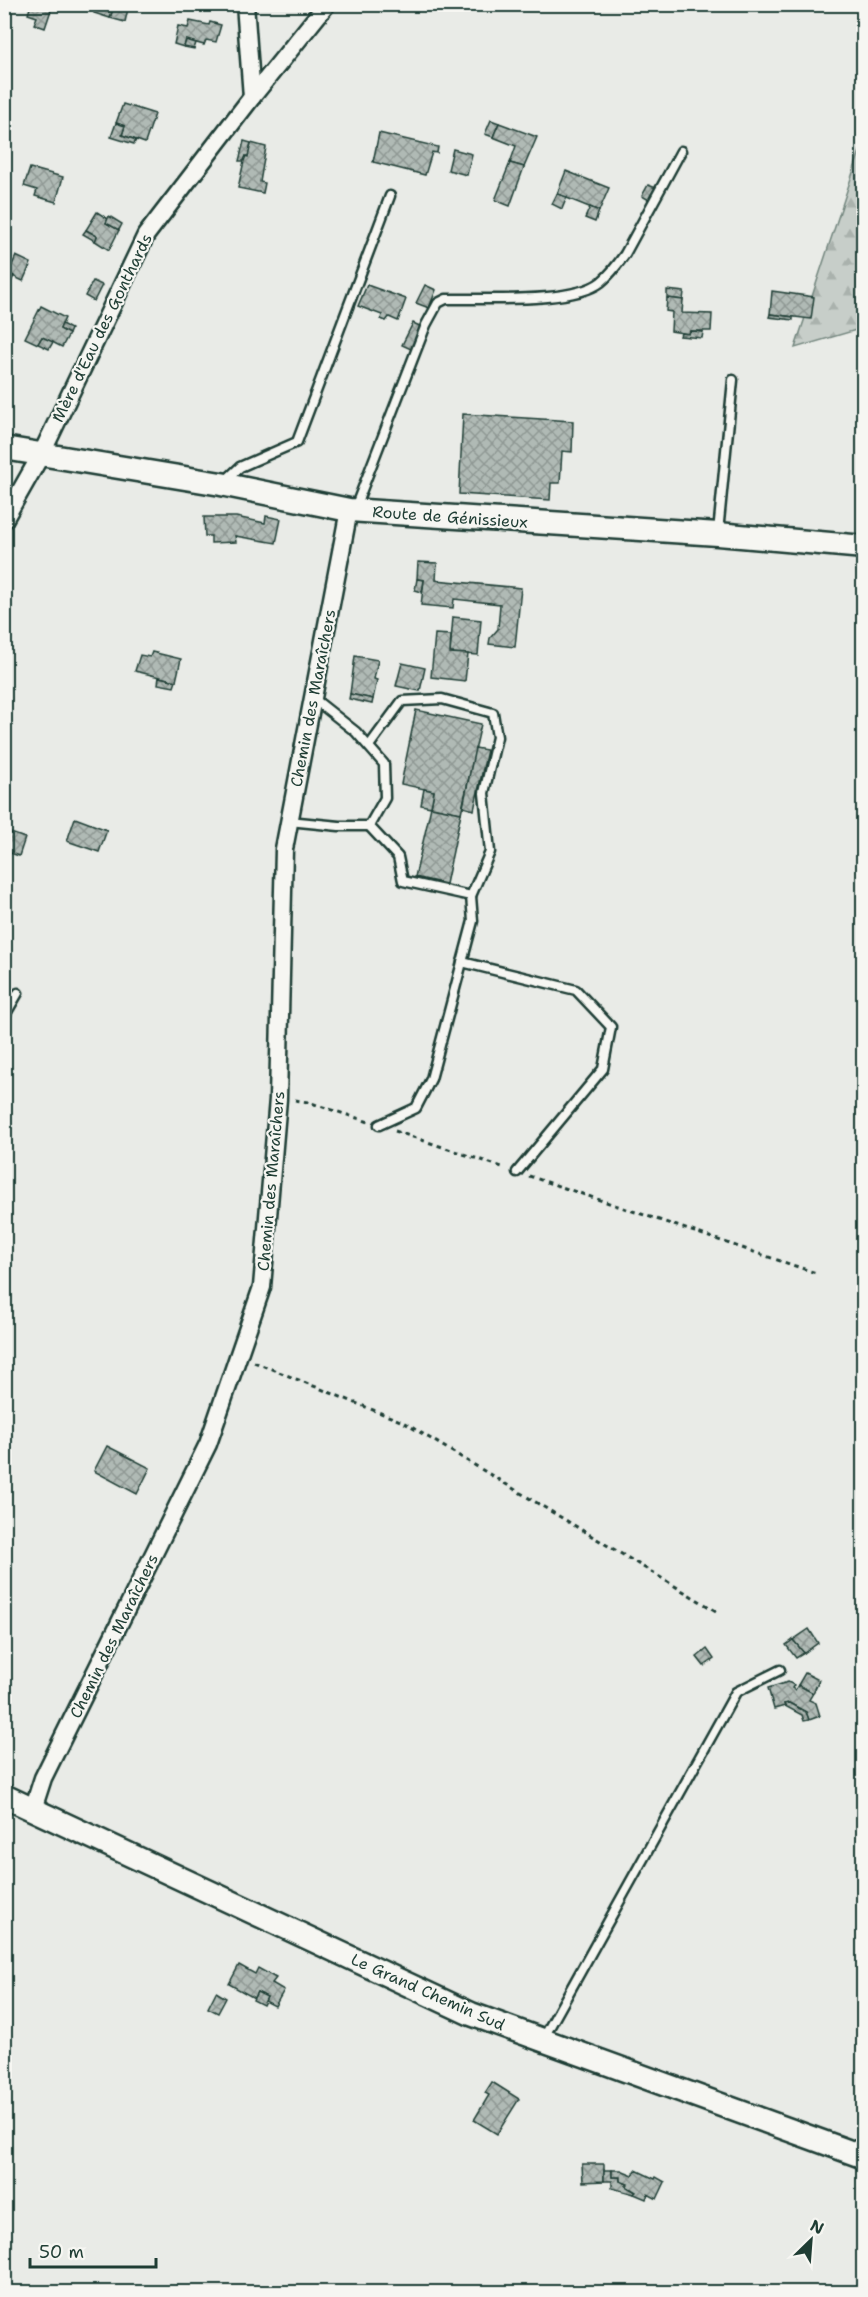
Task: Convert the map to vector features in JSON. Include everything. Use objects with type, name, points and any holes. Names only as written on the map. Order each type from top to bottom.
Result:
[{"type":"street","name":"Mère d'Eau des Gonthards","points":[[4,520],[42,453],[146,235],[327,4]]},
{"type":"street","points":[[246,5],[252,97]]},
{"type":"street","name":"Route de Génissieux","points":[[4,448],[221,484],[352,510],[718,534],[864,547]]},
{"type":"street","name":"Chemin des Maraîchers","points":[[33,1809],[43,1778],[208,1444],[262,1287],[278,1099],[284,849],[352,510]]},
{"type":"street","name":"Le Grand Chemin Sud","points":[[4,1796],[471,2014],[864,2157]]},
{"type":"lane","points":[[352,510],[426,326],[438,303],[446,299],[543,297],[586,290],[601,283],[625,254],[681,151]]},
{"type":"lane","points":[[221,484],[240,467],[297,442],[390,196]]},
{"type":"lane","points":[[718,534],[733,380]]},
{"type":"lane","points":[[313,697],[356,732],[384,764],[385,798],[369,826]]},
{"type":"lane","points":[[369,746],[402,701],[442,699],[493,713],[497,737],[484,793],[490,852],[471,896],[473,921],[431,1078],[416,1108],[379,1125]]},
{"type":"lane","points":[[289,822],[369,826],[398,857],[403,882],[471,896]]},
{"type":"lane","points":[[462,962],[576,990],[611,1026],[603,1069],[517,1172]]},
{"type":"lane","points":[[4,1017],[18,993]]},
{"type":"lane","points":[[542,2040],[736,1692],[780,1671]]},
{"type":"path","points":[[278,1099],[308,1102],[816,1273]]},
{"type":"path","points":[[239,1356],[403,1422],[716,1611]]},
{"type":"green space","points":[[863,142],[863,328],[795,348]]},
{"type":"building","points":[[19,4],[53,4],[45,28],[34,24],[37,17],[28,14],[30,8]]},
{"type":"building","points":[[96,4],[129,4],[125,22],[110,18],[112,12],[95,7]]},
{"type":"building","points":[[95,7],[112,12],[110,18],[94,13]]},
{"type":"building","points":[[190,21],[221,25],[216,42],[206,40],[204,45],[186,40],[184,47],[174,44],[178,26],[188,28]]},
{"type":"building","points":[[186,40],[196,43],[194,49],[184,47]]},
{"type":"building","points":[[123,104],[155,114],[145,143],[122,135],[125,126],[116,123]]},
{"type":"building","points":[[491,120],[499,123],[493,137],[485,134]]},
{"type":"building","points":[[116,123],[125,126],[122,135],[136,140],[134,144],[111,137]]},
{"type":"building","points":[[499,123],[537,137],[524,167],[510,163],[516,146],[493,137]]},
{"type":"building","points":[[379,133],[438,147],[437,153],[432,152],[425,175],[373,162]]},
{"type":"building","points":[[244,141],[251,143],[248,157],[246,156],[244,161],[239,161]]},
{"type":"building","points":[[251,143],[266,147],[260,182],[265,183],[263,193],[238,188]]},
{"type":"building","points":[[453,149],[472,154],[467,175],[448,170]]},
{"type":"building","points":[[510,163],[524,167],[510,206],[495,200]]},
{"type":"building","points":[[30,168],[63,177],[56,202],[35,196],[37,190],[24,186]]},
{"type":"building","points":[[566,171],[609,188],[599,211],[557,194]]},
{"type":"building","points":[[648,185],[656,188],[649,200],[642,196]]},
{"type":"building","points":[[557,194],[567,197],[562,209],[552,204]]},
{"type":"building","points":[[590,207],[599,211],[595,222],[585,218]]},
{"type":"building","points":[[97,212],[108,219],[106,223],[119,230],[109,250],[95,241],[97,236],[86,230]]},
{"type":"building","points":[[109,216],[122,224],[119,230],[106,223]]},
{"type":"building","points":[[86,230],[97,236],[95,241],[83,234]]},
{"type":"building","points":[[16,256],[31,263],[23,281],[8,274]]},
{"type":"building","points":[[9,274],[14,276],[7,290],[4,289],[4,283]]},
{"type":"building","points":[[93,281],[102,285],[94,301],[85,296]]},
{"type":"building","points":[[367,285],[406,299],[398,321],[389,317],[386,321],[381,319],[382,315],[358,306]]},
{"type":"building","points":[[425,285],[436,290],[429,308],[416,303]]},
{"type":"building","points":[[667,290],[684,292],[683,300],[667,298]]},
{"type":"building","points":[[772,291],[814,297],[811,319],[770,314]]},
{"type":"building","points":[[667,298],[683,300],[682,313],[712,314],[711,331],[690,331],[689,334],[671,331],[672,312],[666,311]]},
{"type":"building","points":[[41,306],[65,318],[60,329],[69,334],[62,347],[42,337],[38,344],[25,338]]},
{"type":"building","points":[[770,314],[793,317],[793,320],[769,317]]},
{"type":"building","points":[[413,323],[422,327],[413,350],[402,345]]},
{"type":"building","points":[[62,324],[71,329],[69,334],[60,329]]},
{"type":"building","points":[[690,331],[703,332],[702,338],[680,336],[681,333],[689,334]]},
{"type":"building","points":[[42,337],[53,342],[49,349],[38,344]]},
{"type":"building","points":[[463,414],[573,421],[572,452],[562,451],[560,483],[551,483],[550,500],[459,494]]},
{"type":"building","points":[[266,516],[281,519],[276,543],[235,536],[236,542],[211,543],[211,536],[205,536],[204,517],[236,517],[265,523]]},
{"type":"building","points":[[418,562],[437,563],[436,580],[521,588],[515,647],[489,644],[490,638],[498,629],[500,604],[454,599],[453,608],[421,605],[424,580],[417,579]]},
{"type":"building","points":[[417,579],[424,580],[422,592],[415,590]]},
{"type":"building","points":[[453,617],[481,620],[478,655],[450,653]]},
{"type":"building","points":[[435,634],[451,635],[450,653],[468,654],[465,681],[431,677]]},
{"type":"building","points":[[152,652],[181,659],[176,681],[135,671],[140,655],[150,657]]},
{"type":"building","points":[[355,656],[378,660],[373,699],[350,694]]},
{"type":"building","points":[[402,663],[425,668],[420,691],[396,686]]},
{"type":"building","points":[[159,677],[176,681],[174,687],[158,684]]},
{"type":"building","points":[[350,694],[373,699],[372,704],[349,699]]},
{"type":"building","points":[[416,710],[481,724],[461,813],[431,807],[434,791],[401,784]]},
{"type":"building","points":[[475,748],[487,750],[474,810],[463,807]]},
{"type":"building","points":[[424,789],[434,791],[431,807],[421,805]]},
{"type":"building","points":[[431,807],[461,813],[446,884],[415,877]]},
{"type":"building","points":[[75,818],[107,830],[99,852],[67,841]]},
{"type":"building","points":[[5,831],[25,838],[19,856],[4,851]]},
{"type":"building","points":[[107,1446],[150,1468],[137,1494],[94,1471]]},
{"type":"building","points":[[809,1629],[818,1643],[804,1653],[793,1640]]},
{"type":"building","points":[[793,1640],[804,1653],[796,1658],[786,1645]]},
{"type":"building","points":[[707,1649],[714,1659],[704,1666],[697,1657]]},
{"type":"building","points":[[805,1673],[819,1680],[813,1693],[798,1685]]},
{"type":"building","points":[[788,1682],[794,1685],[792,1688],[795,1690],[798,1685],[813,1693],[809,1700],[816,1703],[820,1716],[809,1720],[806,1712],[789,1703],[774,1709],[768,1688]]},
{"type":"building","points":[[789,1703],[806,1712],[809,1720],[804,1721],[802,1715],[784,1704]]},
{"type":"building","points":[[239,1965],[255,1974],[258,1968],[276,1978],[272,1983],[284,1990],[275,2006],[265,2001],[267,1997],[257,1992],[254,1998],[229,1984]]},
{"type":"building","points":[[216,1992],[226,1998],[218,2013],[208,2008]]},
{"type":"building","points":[[257,1992],[267,1997],[263,2005],[253,2000]]},
{"type":"building","points":[[492,2082],[519,2099],[497,2134],[474,2120],[489,2095],[485,2093]]},
{"type":"building","points":[[582,2164],[604,2164],[604,2181],[583,2182]]},
{"type":"building","points":[[604,2170],[612,2170],[612,2177],[620,2177],[620,2181],[628,2184],[626,2186],[636,2192],[634,2194],[612,2188],[612,2181],[604,2181]]},
{"type":"building","points":[[612,2170],[621,2170],[633,2175],[636,2170],[665,2182],[657,2199],[648,2194],[646,2199],[634,2194],[636,2192],[626,2186],[628,2184],[620,2181],[620,2177],[612,2177]]}]
